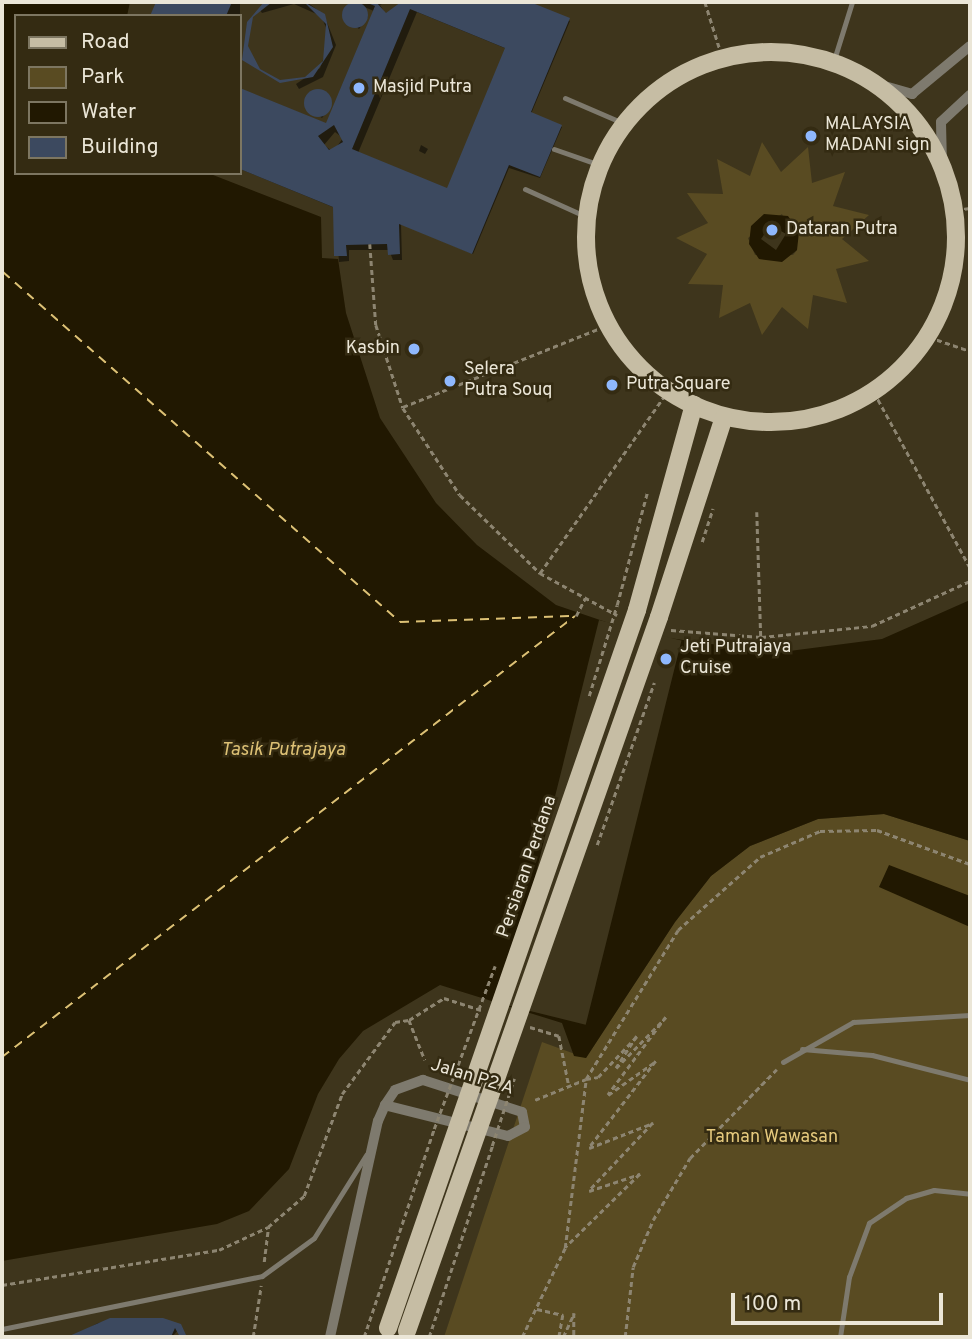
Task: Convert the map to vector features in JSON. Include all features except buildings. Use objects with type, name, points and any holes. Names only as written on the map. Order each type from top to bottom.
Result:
[{"type":"main road","points":[[778,52],[833,63],[874,83],[917,123],[942,164],[963,209],[954,276],[929,337],[874,391],[813,417],[765,422],[724,417],[668,391],[608,325],[588,270],[587,217],[600,165],[625,124],[679,77],[723,59],[778,52]]},
{"type":"main road","name":"Persiaran Perdana","points":[[386,1332],[631,614],[694,405]]},
{"type":"main road","points":[[406,1334],[659,623],[724,417]]},
{"type":"street","points":[[874,83],[912,94],[970,46]]},
{"type":"street","points":[[942,164],[941,122],[970,95]]},
{"type":"street","name":"Jalan P2 A","points":[[423,1080],[522,1112],[525,1127],[508,1136],[385,1105],[404,1084],[423,1080]]},
{"type":"street","points":[[330,1337],[374,1139],[385,1105]]},
{"type":"lane","points":[[833,63],[852,2]]},
{"type":"lane","points":[[565,98],[625,124]]},
{"type":"lane","points":[[554,149],[600,165]]},
{"type":"lane","points":[[525,189],[587,217]]},
{"type":"lane","points":[[783,1062],[800,1049],[873,1018],[970,1015]]},
{"type":"lane","points":[[800,1049],[872,1055],[970,1080]]},
{"type":"lane","points":[[2,1329],[262,1276],[314,1238],[374,1139]]},
{"type":"lane","points":[[840,1337],[849,1277],[869,1223],[899,1202],[934,1190],[970,1194]]},
{"type":"path","points":[[705,2],[723,59]]},
{"type":"path","points":[[370,244],[376,325],[402,408],[460,495],[540,573],[585,598],[631,614]]},
{"type":"path","points":[[402,408],[608,325]]},
{"type":"path","points":[[929,337],[970,351]]},
{"type":"path","points":[[540,573],[668,391]]},
{"type":"path","points":[[874,391],[970,567]]},
{"type":"path","points":[[586,705],[617,605],[647,493]]},
{"type":"path","points":[[757,512],[761,636]]},
{"type":"path","points":[[659,623],[761,636],[872,626],[970,581]]},
{"type":"path","points":[[576,616],[585,598]]},
{"type":"path","points":[[522,1337],[565,1248],[586,1079],[678,930],[760,857],[820,831],[877,830],[970,864]]},
{"type":"path","points":[[364,1337],[434,1129],[497,963]]},
{"type":"path","points":[[535,1100],[586,1079],[598,1077],[637,1036],[615,1068],[666,1017],[608,1095],[656,1061],[589,1147],[653,1123],[589,1191],[640,1174],[565,1248]]},
{"type":"path","points":[[2,1285],[219,1250],[268,1227],[304,1196],[342,1094],[396,1022],[409,1020],[425,1060]]},
{"type":"path","points":[[625,1337],[633,1267],[653,1220],[690,1158],[783,1062]]},
{"type":"path","points":[[429,1337],[492,1146]]},
{"type":"path","points":[[537,1309],[563,1315],[561,1337]]},
{"type":"path","points":[[561,1337],[574,1313],[574,1337]]},
{"type":"green space","points":[[762,142],[781,172],[808,147],[812,183],[845,172],[833,206],[869,215],[842,239],[869,261],[836,269],[847,303],[813,295],[808,329],[782,307],[762,335],[750,303],[719,318],[723,285],[688,284],[707,254],[676,238],[708,223],[687,193],[723,194],[717,159],[750,176]],"holes":[[[782,214],[797,250],[793,255],[755,255],[748,238]]]},
{"type":"green space","name":"Taman Wawasan","points":[[884,814],[970,841],[970,1337],[444,1337],[542,1042],[586,1058],[675,922],[711,876],[750,846],[818,819]]},
{"type":"water","name":"Tasik Putrajaya","points":[[2,2],[130,2],[127,14],[14,14],[14,175],[213,175],[321,217],[322,258],[338,259],[346,313],[380,418],[436,503],[477,545],[556,605],[641,634],[774,653],[882,639],[970,600],[970,841],[884,814],[818,819],[750,846],[711,876],[675,922],[586,1058],[574,1056],[562,1023],[440,985],[363,1031],[339,1059],[318,1094],[289,1169],[249,1211],[217,1224],[2,1261]]},
{"type":"water","points":[[764,214],[788,216],[799,232],[797,250],[782,262],[759,259],[749,244],[751,226]],"holes":[[[771,225],[786,234],[776,250],[761,239]]]},
{"type":"water","points":[[889,865],[970,896],[970,927],[879,887]]},
{"type":"pier","points":[[599,620],[681,641],[586,1025],[503,1004]]},
{"type":"ferry route","points":[[2,227],[3,272],[400,622],[576,616]]},
{"type":"ferry route","points":[[2,1057],[575,616]]},
{"type":"place","name":"Masjid Putra","points":[[359,88]]},
{"type":"place","name":"MALAYSIA MADANI sign","points":[[811,136]]},
{"type":"place","name":"Dataran Putra","points":[[772,230]]},
{"type":"place","name":"Kasbin","points":[[414,349]]},
{"type":"place","name":"Selera Putra Souq","points":[[450,381]]},
{"type":"place","name":"Putra Square","points":[[612,385]]},
{"type":"place","name":"Jeti Putrajaya Cruise","points":[[666,659]]}]
